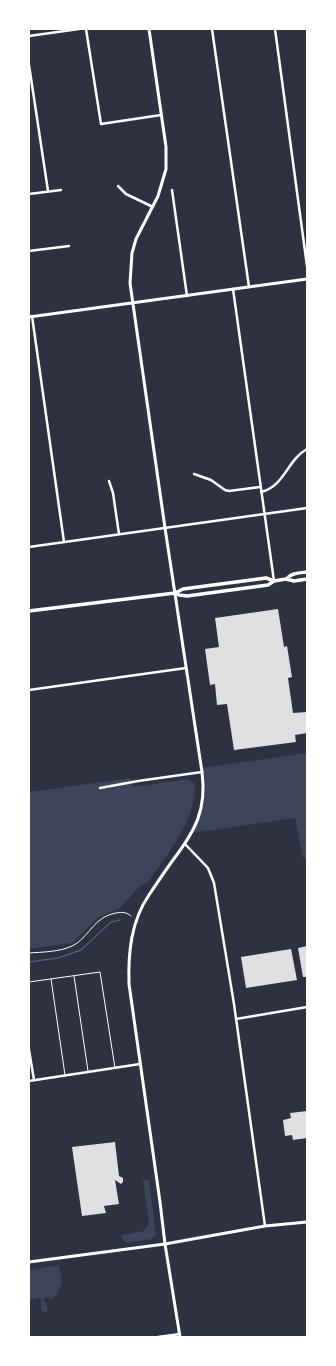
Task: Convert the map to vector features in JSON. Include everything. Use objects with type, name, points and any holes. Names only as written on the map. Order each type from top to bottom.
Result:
[{"type":"main road","points":[[286,579],[293,574],[307,572]]},
{"type":"main road","points":[[29,611],[175,593],[184,589],[246,580],[266,578],[294,581],[307,579]]},
{"type":"main road","points":[[175,593],[187,596],[268,585],[274,580]]},
{"type":"street","points":[[29,36],[79,29]]},
{"type":"street","points":[[86,29],[101,124],[161,115]]},
{"type":"street","points":[[149,29],[166,147],[166,163],[164,177],[158,196],[141,229],[132,253],[130,283],[204,791],[200,814],[192,833],[149,895],[138,916],[131,942],[128,964],[129,984],[165,1244],[180,1336],[158,1337]]},
{"type":"street","points":[[212,29],[249,288]]},
{"type":"street","points":[[275,29],[307,266]]},
{"type":"street","points":[[29,65],[48,191]]},
{"type":"street","points":[[118,186],[126,194],[152,207]]},
{"type":"street","points":[[29,194],[61,190]]},
{"type":"street","points":[[172,190],[187,296]]},
{"type":"street","points":[[29,251],[69,246]]},
{"type":"street","points":[[64,542],[31,316],[249,288],[307,279]]},
{"type":"street","points":[[233,290],[274,580]]},
{"type":"street","points":[[261,492],[276,485],[297,457],[307,449]]},
{"type":"street","points":[[194,474],[212,480],[225,490],[229,491],[260,487]]},
{"type":"street","points":[[109,481],[113,493],[119,534]]},
{"type":"street","points":[[29,547],[307,508]]},
{"type":"street","points":[[29,690],[186,668]]},
{"type":"street","points":[[100,788],[202,772]]},
{"type":"street","points":[[185,844],[208,868],[214,883],[236,1019],[265,1226]]},
{"type":"street","points":[[236,1019],[307,1007]]},
{"type":"street","points":[[29,1050],[34,1080]]},
{"type":"street","points":[[29,1080],[140,1064]]},
{"type":"street","points":[[29,1262],[165,1244],[265,1226],[307,1222]]},
{"type":"lane","points":[[29,982],[100,972],[115,1068]]},
{"type":"lane","points":[[74,976],[88,1072]]},
{"type":"lane","points":[[51,979],[65,1075]]},
{"type":"path","points":[[29,954],[70,947],[78,942],[100,920],[113,914],[124,912],[131,916]]},
{"type":"shaded area","points":[[307,753],[307,857],[303,858],[295,818],[192,833],[203,801],[201,768]]},
{"type":"shaded area","points":[[131,778],[133,787],[188,779],[195,784],[191,811],[186,824],[172,848],[148,882],[141,885],[120,908],[97,918],[72,943],[29,949],[29,792]]},
{"type":"shaded area","points":[[143,1180],[149,1180],[156,1235],[152,1239],[126,1243],[122,1239],[121,1235],[144,1231],[149,1223]]},
{"type":"shaded area","points":[[59,1265],[62,1282],[58,1290],[58,1295],[50,1299],[50,1297],[44,1298],[48,1311],[42,1312],[40,1298],[30,1300],[29,1270]]},
{"type":"building","points":[[278,609],[284,647],[287,646],[292,677],[288,678],[293,713],[307,712],[307,733],[295,735],[296,742],[234,750],[227,704],[217,705],[215,684],[210,685],[205,649],[219,647],[215,618]]},
{"type":"building","points":[[307,946],[307,977],[303,977],[298,948]]},
{"type":"building","points":[[291,949],[297,980],[246,988],[241,957]]},
{"type":"building","points":[[307,1111],[307,1138],[293,1140],[292,1135],[285,1136],[283,1120],[291,1118],[290,1113]]},
{"type":"building","points":[[115,1142],[119,1176],[123,1178],[123,1182],[121,1184],[115,1180],[119,1204],[104,1206],[106,1213],[82,1216],[72,1147]]},
{"type":"waterway","points":[[29,962],[58,958],[81,950],[111,922],[120,920]]}]
